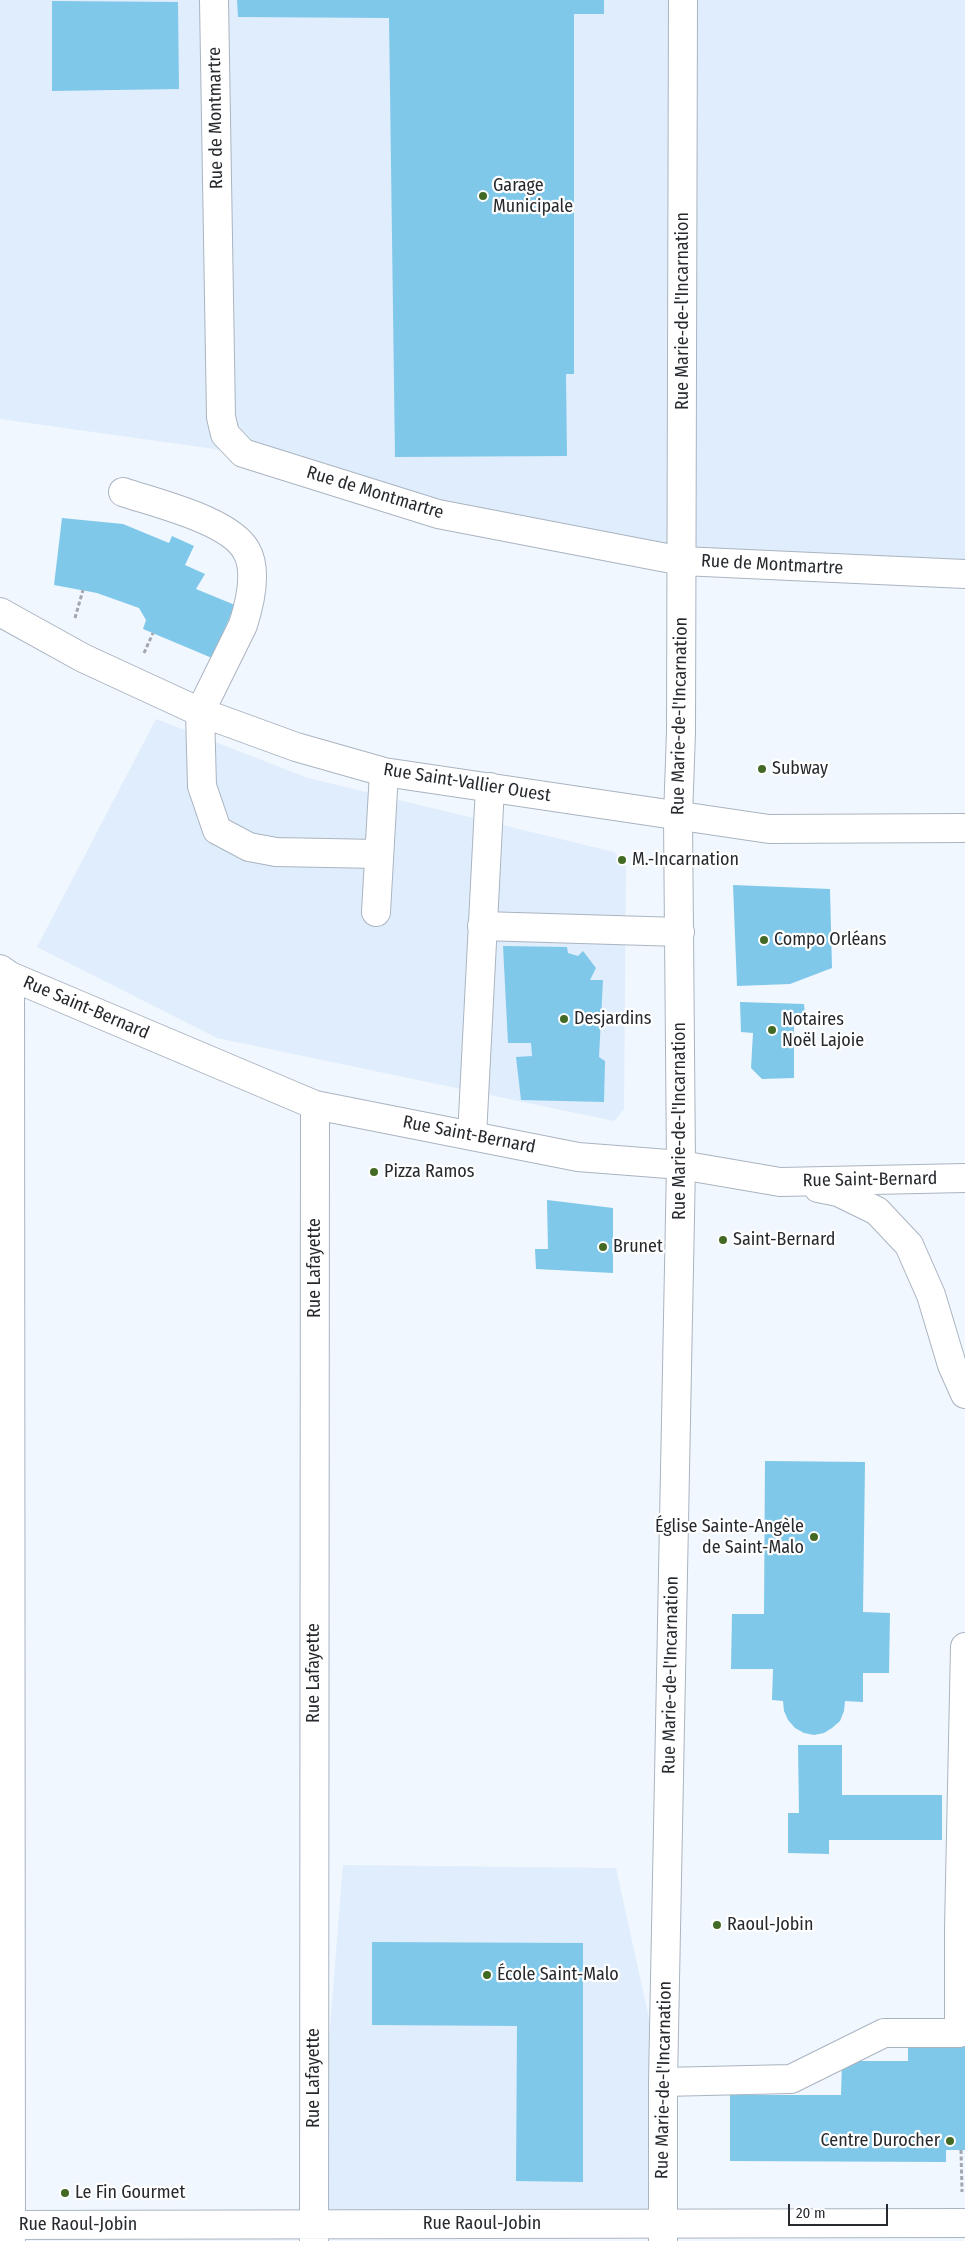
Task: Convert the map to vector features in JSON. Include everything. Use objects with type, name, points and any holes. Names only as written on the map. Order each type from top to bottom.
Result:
[{"type":"street","name":"Rue de Montmartre","points":[[214,0],[221,417],[225,434],[243,453],[438,514],[682,561],[965,574]]},
{"type":"street","name":"Rue Marie-de-l'Incarnation","points":[[663,2232],[663,2082],[681,1166],[678,817],[681,732],[683,0]]},
{"type":"street","points":[[123,492],[211,522],[232,534],[247,551],[250,564],[251,587],[244,625],[200,712],[202,786],[218,830],[249,847],[276,852],[378,854]]},
{"type":"street","name":"Rue Saint-Vallier Ouest","points":[[0,612],[83,658],[200,712],[287,744],[384,772],[768,829],[965,828]]},
{"type":"street","points":[[376,912],[384,772]]},
{"type":"street","points":[[472,1136],[490,787]]},
{"type":"street","points":[[482,926],[680,932]]},
{"type":"street","points":[[3,974],[8,2230]]},
{"type":"street","name":"Rue Saint-Bernard","points":[[3,974],[315,1105],[578,1157],[681,1166],[780,1182],[965,1178]]},
{"type":"street","name":"Rue Lafayette","points":[[314,2233],[315,1105]]},
{"type":"street","points":[[780,1182],[838,1192],[877,1211],[909,1245],[931,1295],[952,1365],[965,1394]]},
{"type":"street","points":[[663,2082],[791,2079],[884,2032],[959,2033],[965,1647]]},
{"type":"street","name":"Rue Raoul-Jobin","points":[[8,2230],[314,2233],[663,2232],[964,2223]]},
{"type":"path","points":[[961,2150],[964,2223]]},
{"type":"shaded area","points":[[0,0],[965,0],[965,574],[682,561],[243,453],[0,419]]},
{"type":"shaded area","points":[[156,719],[308,778],[614,852],[626,865],[624,1109],[614,1121],[217,1038],[37,947]]},
{"type":"shaded area","name":"École Saint-Malo","points":[[343,1865],[616,1868],[663,2082],[663,2222],[314,2225]]},
{"type":"building","name":"Garage Municipale","points":[[237,0],[604,0],[604,14],[574,14],[574,374],[566,374],[567,456],[395,457],[389,18],[238,17]]},
{"type":"building","points":[[52,1],[178,2],[179,89],[52,91]]},
{"type":"building","points":[[62,518],[123,524],[169,543],[172,536],[194,546],[185,565],[205,574],[196,589],[235,605],[212,658],[143,629],[146,620],[139,608],[97,593],[54,585]]},
{"type":"building","points":[[733,885],[830,889],[832,968],[790,984],[737,986]]},
{"type":"building","points":[[503,946],[567,947],[568,953],[578,956],[583,951],[596,968],[590,980],[603,980],[599,1057],[605,1061],[604,1102],[521,1100],[516,1057],[532,1056],[531,1043],[508,1043]]},
{"type":"building","points":[[740,1002],[804,1004],[806,1025],[794,1025],[794,1078],[762,1079],[751,1068],[753,1033],[741,1032]]},
{"type":"building","points":[[547,1200],[613,1208],[613,1273],[536,1269],[535,1249],[548,1249]]},
{"type":"building","name":"Église Sainte-Angèle de Saint-Malo","points":[[765,1461],[865,1462],[863,1612],[890,1613],[889,1673],[863,1673],[863,1702],[845,1701],[840,1721],[824,1733],[814,1735],[804,1733],[795,1728],[788,1720],[784,1711],[783,1701],[772,1700],[773,1669],[731,1669],[732,1614],[764,1614]]},
{"type":"building","points":[[798,1745],[842,1745],[842,1795],[942,1795],[942,1840],[829,1840],[829,1854],[788,1853],[788,1813],[799,1813]]},
{"type":"building","points":[[372,1942],[583,1943],[583,2182],[516,2181],[517,2026],[372,2025]]},
{"type":"building","points":[[908,2041],[965,2042],[965,2150],[946,2150],[946,2162],[730,2161],[730,2095],[841,2095],[842,2061],[908,2061]]},
{"type":"place","name":"Garage Municipale","points":[[483,196]]},
{"type":"place","name":"Subway","points":[[762,769]]},
{"type":"place","name":"M.-Incarnation","points":[[622,860]]},
{"type":"place","name":"Compo Orléans","points":[[764,940]]},
{"type":"place","name":"Desjardins","points":[[564,1019]]},
{"type":"place","name":"Notaires Noël Lajoie","points":[[772,1030]]},
{"type":"place","name":"Pizza Ramos","points":[[374,1172]]},
{"type":"place","name":"Saint-Bernard","points":[[723,1240]]},
{"type":"place","name":"Brunet","points":[[603,1247]]},
{"type":"place","name":"Église Sainte-Angèle de Saint-Malo","points":[[814,1537]]},
{"type":"place","name":"Raoul-Jobin","points":[[717,1925]]},
{"type":"place","name":"École Saint-Malo","points":[[487,1975]]},
{"type":"place","name":"Centre Durocher","points":[[950,2141]]},
{"type":"place","name":"Le Fin Gourmet","points":[[65,2193]]}]
